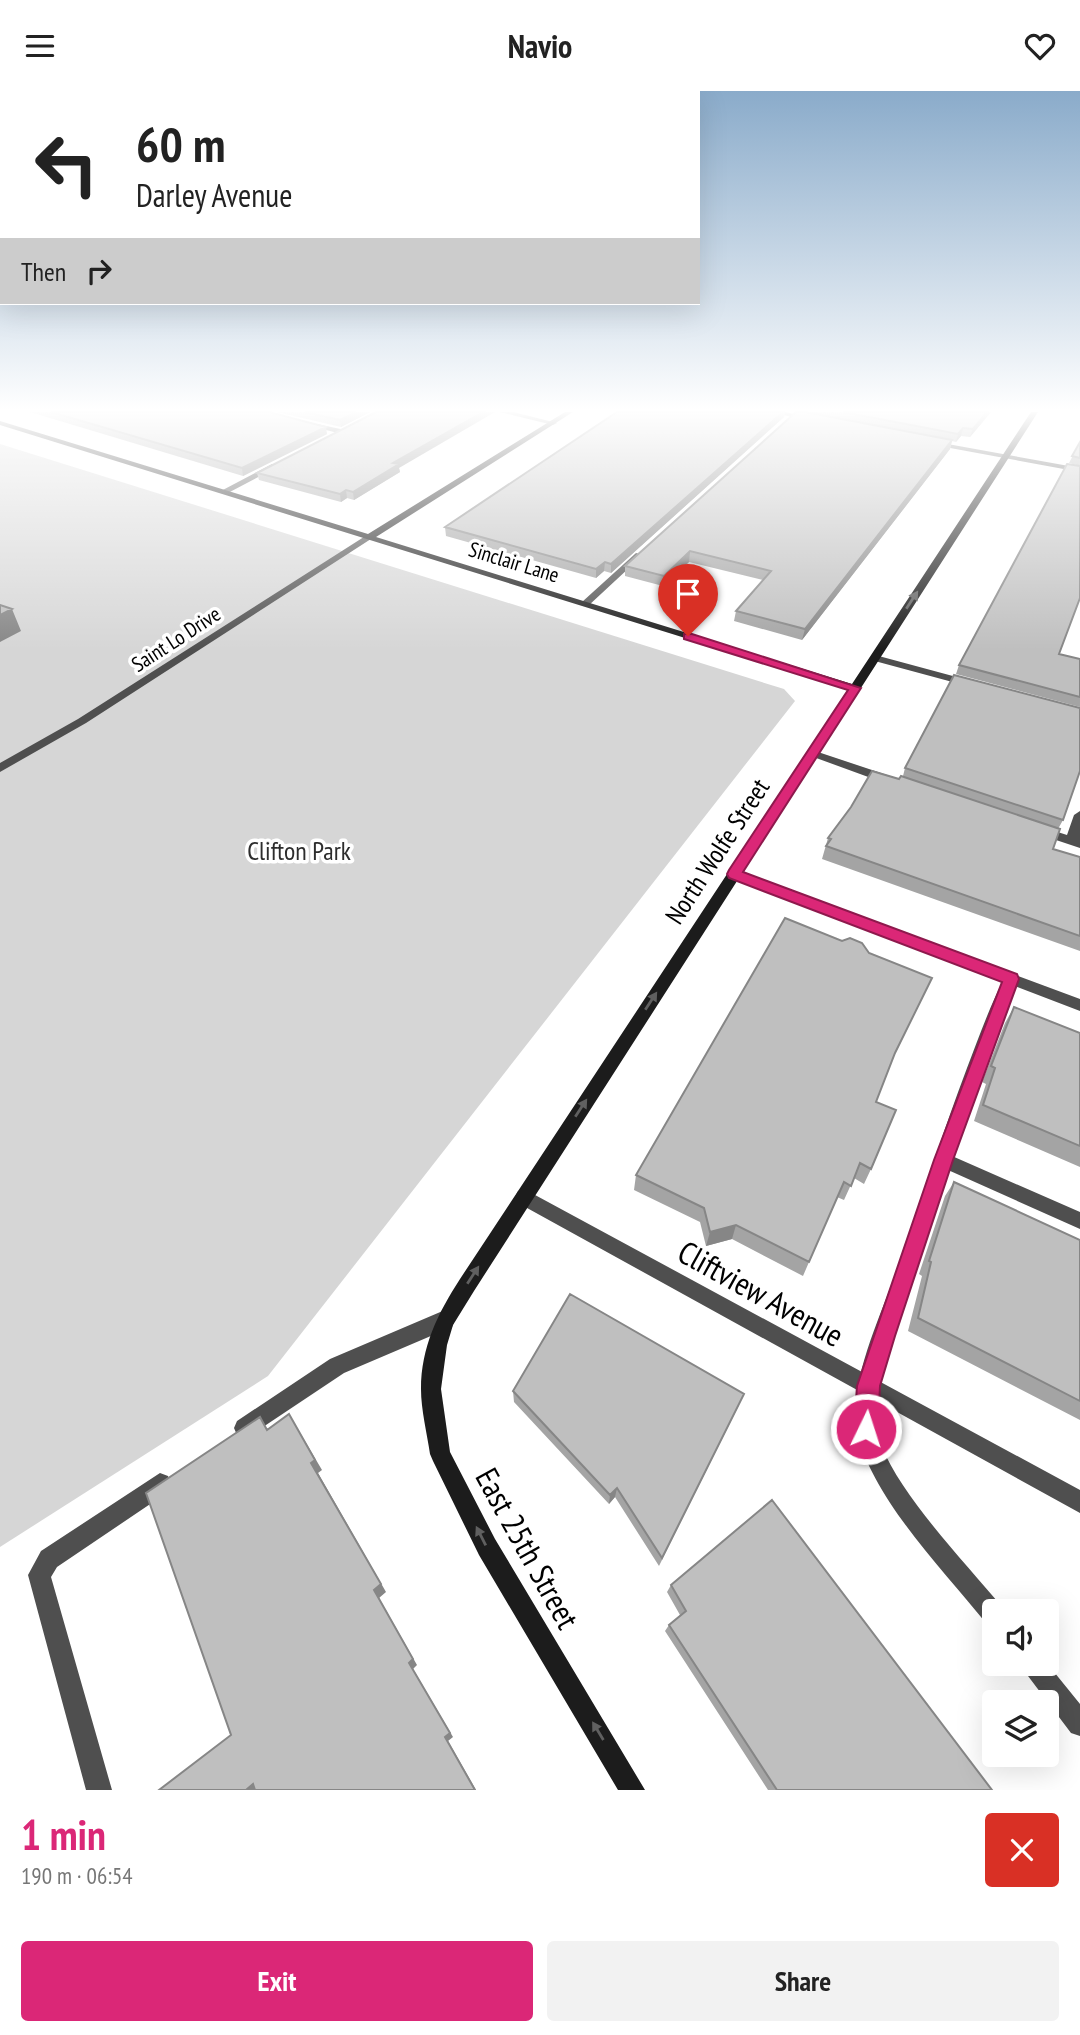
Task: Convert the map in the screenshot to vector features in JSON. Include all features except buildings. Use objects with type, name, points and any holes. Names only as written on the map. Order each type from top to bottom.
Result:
[{"type":"main road","points":[[370,537],[444,491]]},
{"type":"main road","name":"North Wolfe Street","points":[[445,1320],[984,491]]},
{"type":"main road","name":"Sinclair Lane","points":[[223,492],[855,688]]},
{"type":"main road","name":"East 25th Street","points":[[445,1320],[437,1345],[431,1389],[440,1454],[487,1547],[632,1790]]},
{"type":"street","name":"Saint Lo Drive","points":[[0,768],[82,721],[370,537]]},
{"type":"street","points":[[585,604],[645,550]]},
{"type":"street","points":[[875,657],[987,688]]},
{"type":"street","points":[[812,753],[894,781]]},
{"type":"street","points":[[1034,828],[1076,843],[1080,815]]},
{"type":"street","points":[[734,874],[1080,1005]]},
{"type":"street","points":[[982,1600],[881,1472],[866,1429],[869,1386],[944,1160],[1011,979]]},
{"type":"street","points":[[944,1160],[1080,1221]]},
{"type":"street","name":"Cliftview Avenue","points":[[524,1197],[1080,1502]]},
{"type":"street","points":[[221,1443],[337,1366],[445,1320]]},
{"type":"street","points":[[99,1790],[39,1575],[49,1559],[175,1474]]},
{"type":"street","points":[[1042,1676],[1080,1724]]},
{"type":"green space","name":"Clifton Park","points":[[0,491],[151,491],[784,689],[795,701],[268,1376],[0,1547]]},
{"type":"route","points":[[688,636],[855,688],[734,874],[1011,979],[944,1160],[884,1336],[869,1386],[866,1429]]}]
